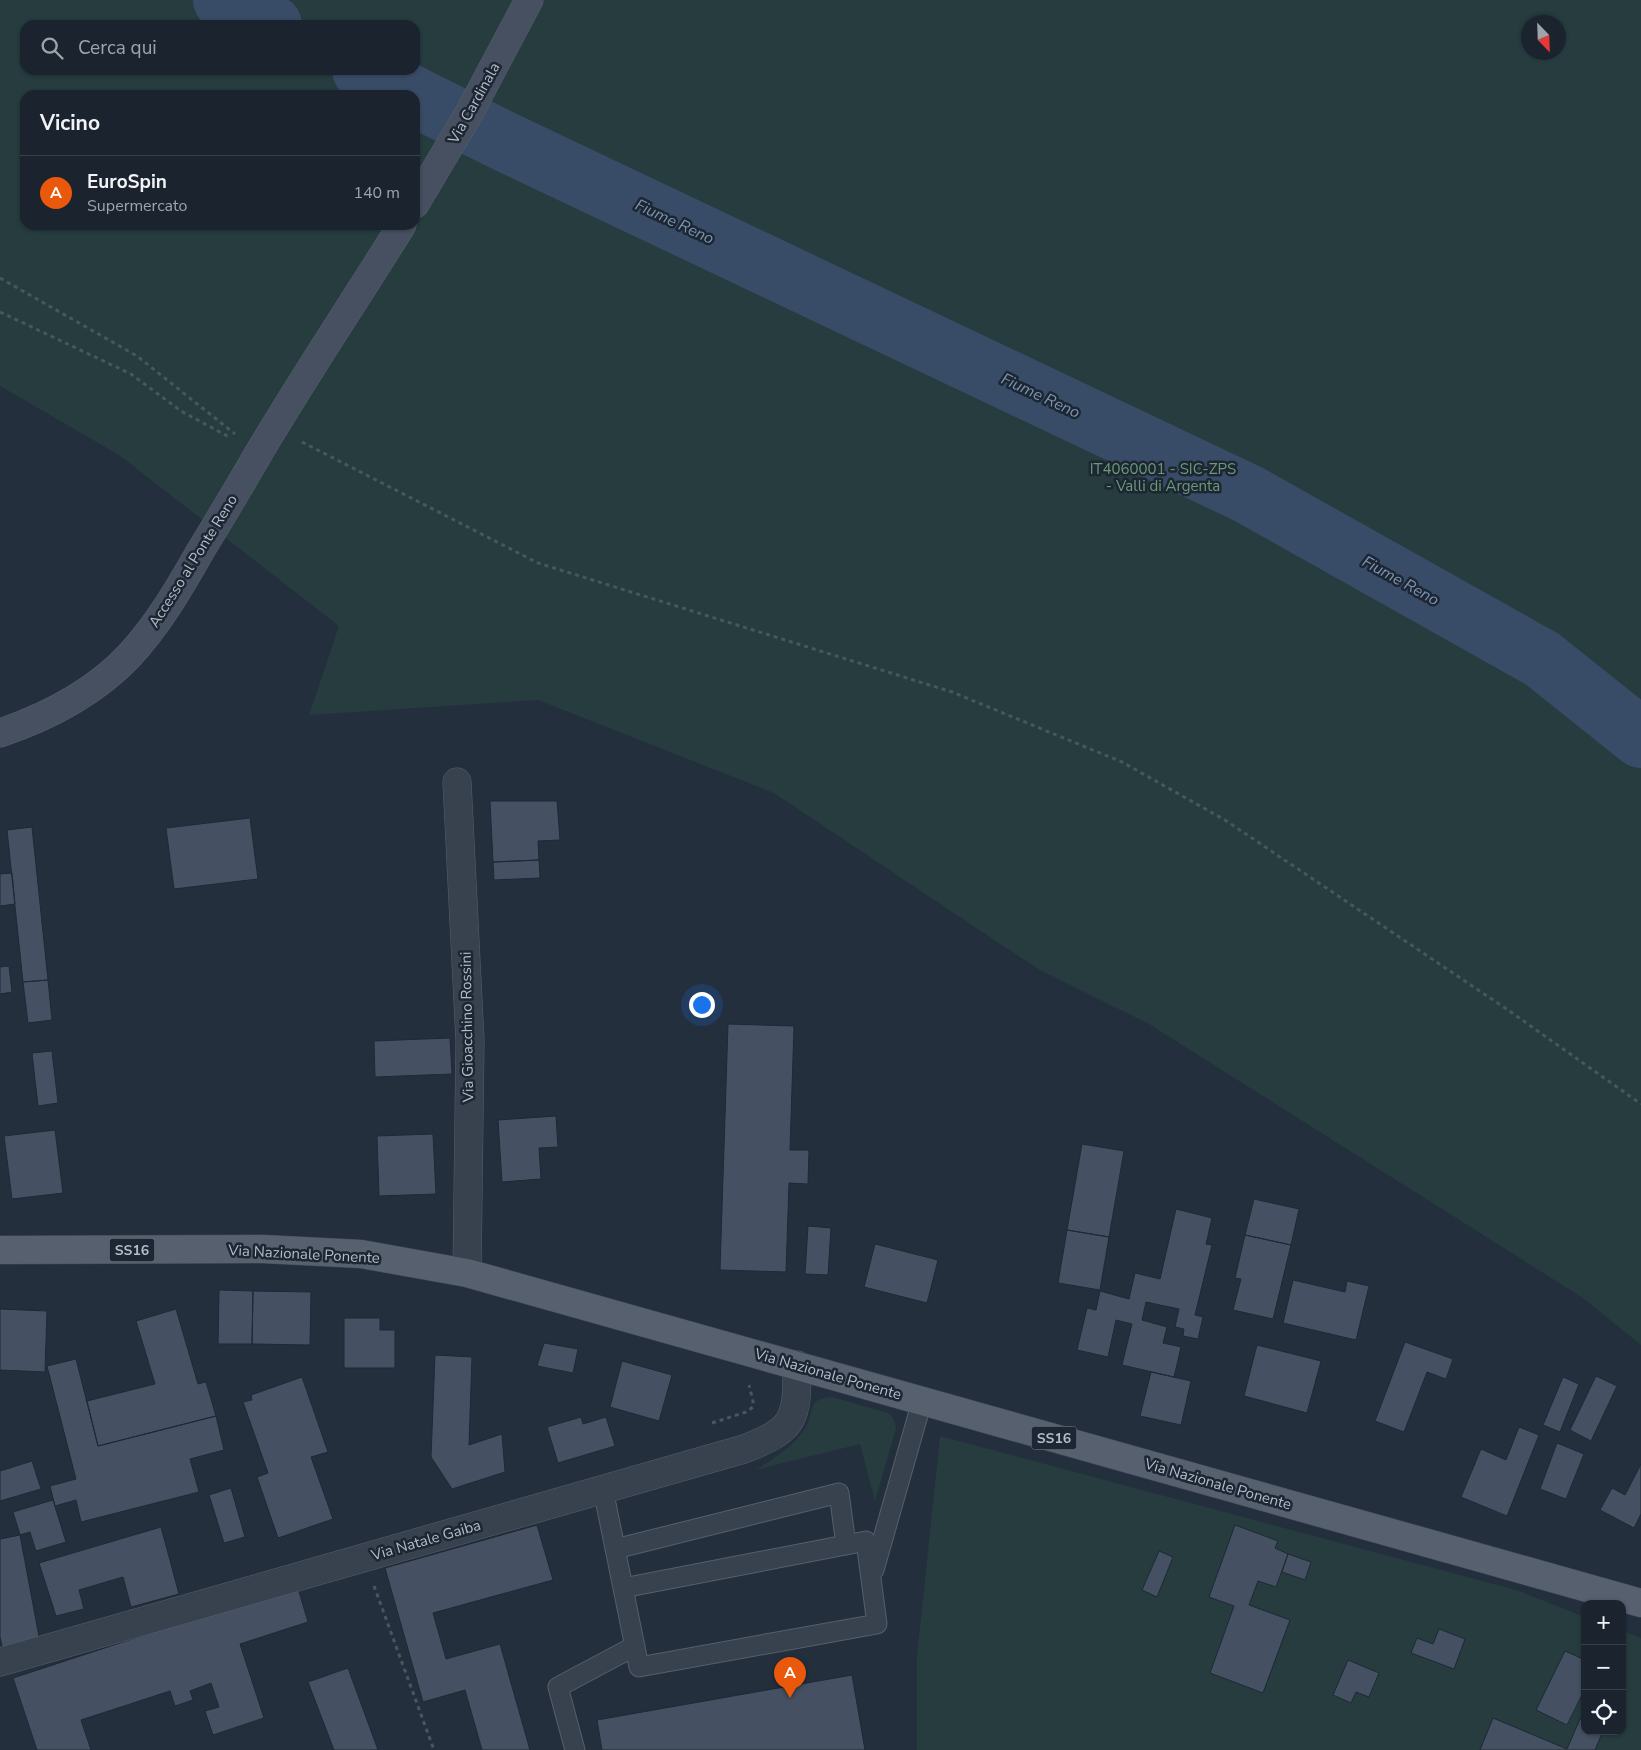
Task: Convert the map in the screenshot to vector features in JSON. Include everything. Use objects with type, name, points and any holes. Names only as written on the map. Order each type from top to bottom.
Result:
[{"type":"main road","name":"Via Cardinala","points":[[420,196],[468,115],[529,0]]},
{"type":"main road","name":"Accesso al Ponte Reno","points":[[0,733],[29,723],[66,704],[100,682],[128,656],[159,619],[259,453],[399,230]]},
{"type":"main road","name":"Via Nazionale Ponente","points":[[0,1250],[264,1249],[361,1254],[467,1273],[1641,1603]]},
{"type":"street","name":"Via Gioacchino Rossini","points":[[457,782],[470,1042],[467,1273]]},
{"type":"street","name":"Via Natale Gaiba","points":[[0,1662],[744,1450],[773,1437],[793,1415],[796,1405],[797,1365]]},
{"type":"lane","points":[[871,1579],[922,1401]]},
{"type":"lane","points":[[603,1489],[615,1550],[639,1667],[877,1624],[866,1541],[623,1588]]},
{"type":"lane","points":[[615,1550],[839,1493],[846,1545]]},
{"type":"lane","points":[[575,1750],[558,1687],[635,1646]]},
{"type":"path","points":[[0,278],[137,356],[259,453]]},
{"type":"path","points":[[0,312],[131,374],[181,411],[259,453]]},
{"type":"path","points":[[275,428],[538,563],[952,692],[1122,762],[1225,820],[1500,1004],[1641,1104]]},
{"type":"path","points":[[364,1558],[434,1750]]},
{"type":"green space","name":"IT4060001 - SIC-ZPS - Valli di Argenta","points":[[0,0],[1641,0],[1641,1345],[1583,1298],[1149,1024],[1038,969],[774,793],[538,700],[309,715],[339,626],[119,455],[0,386]]},
{"type":"green space","points":[[832,1397],[888,1413],[894,1419],[896,1428],[875,1501],[860,1444],[755,1470],[776,1457],[796,1440],[806,1427],[816,1402]]},
{"type":"green space","points":[[940,1436],[1516,1590],[1581,1615],[1581,1735],[1626,1735],[1626,1632],[1641,1638],[1641,1750],[917,1750],[917,1657]]},
{"type":"building","points":[[490,801],[557,801],[560,840],[538,841],[539,860],[493,862]]},
{"type":"building","points":[[250,818],[258,879],[174,889],[166,828]]},
{"type":"building","points":[[32,827],[48,980],[23,982],[7,830]]},
{"type":"building","points":[[539,860],[540,878],[494,880],[493,862]]},
{"type":"building","points":[[12,873],[15,904],[0,906],[0,874]]},
{"type":"building","points":[[9,966],[12,992],[0,994],[0,967]]},
{"type":"building","points":[[48,980],[52,1020],[28,1023],[23,982]]},
{"type":"building","points":[[728,1024],[794,1026],[790,1150],[809,1150],[808,1184],[789,1183],[786,1272],[720,1270]]},
{"type":"building","points":[[450,1038],[452,1074],[375,1077],[374,1041]]},
{"type":"building","points":[[52,1051],[58,1103],[38,1106],[32,1053]]},
{"type":"building","points":[[556,1116],[558,1147],[539,1148],[541,1179],[502,1182],[498,1120]]},
{"type":"building","points":[[55,1130],[63,1193],[12,1199],[4,1136]]},
{"type":"building","points":[[433,1134],[436,1194],[379,1196],[377,1136]]},
{"type":"building","points":[[1082,1144],[1124,1151],[1109,1237],[1067,1230]]},
{"type":"building","points":[[1254,1199],[1299,1209],[1291,1245],[1245,1235]]},
{"type":"building","points":[[1176,1209],[1212,1218],[1206,1244],[1212,1245],[1195,1315],[1203,1317],[1198,1339],[1183,1336],[1184,1329],[1175,1327],[1179,1309],[1146,1302],[1142,1320],[1167,1327],[1163,1343],[1181,1347],[1174,1377],[1122,1365],[1132,1324],[1116,1320],[1108,1357],[1077,1350],[1087,1308],[1096,1310],[1100,1291],[1129,1299],[1135,1273],[1160,1279]]},
{"type":"building","points":[[808,1226],[831,1228],[828,1275],[805,1274]]},
{"type":"building","points":[[1067,1230],[1109,1237],[1100,1290],[1058,1283]]},
{"type":"building","points":[[1245,1235],[1291,1245],[1273,1319],[1233,1310],[1241,1279],[1235,1278]]},
{"type":"building","points":[[875,1244],[938,1260],[927,1303],[864,1287]]},
{"type":"building","points":[[1293,1280],[1345,1292],[1347,1281],[1369,1286],[1356,1340],[1283,1323]]},
{"type":"building","points":[[219,1290],[253,1291],[252,1344],[218,1344]]},
{"type":"building","points":[[253,1291],[311,1292],[310,1345],[252,1344]]},
{"type":"building","points":[[0,1309],[47,1311],[45,1372],[0,1370]]},
{"type":"building","points":[[176,1309],[198,1384],[206,1382],[216,1416],[98,1446],[87,1401],[155,1384],[136,1321]]},
{"type":"building","points":[[344,1318],[380,1318],[380,1330],[395,1330],[395,1368],[344,1368]]},
{"type":"building","points":[[1405,1342],[1453,1359],[1446,1379],[1427,1372],[1404,1432],[1375,1421]]},
{"type":"building","points":[[544,1343],[578,1349],[573,1373],[537,1366]]},
{"type":"building","points":[[1257,1345],[1321,1361],[1307,1413],[1244,1396]]},
{"type":"building","points":[[435,1355],[472,1357],[469,1445],[502,1434],[505,1472],[452,1489],[431,1457]]},
{"type":"building","points":[[76,1359],[98,1446],[216,1416],[224,1450],[190,1459],[199,1492],[81,1522],[76,1500],[55,1506],[50,1486],[76,1479],[47,1366]]},
{"type":"building","points":[[622,1361],[672,1375],[659,1421],[610,1407]]},
{"type":"building","points":[[1151,1372],[1191,1381],[1181,1425],[1140,1416]]},
{"type":"building","points":[[1596,1376],[1617,1386],[1591,1441],[1570,1430]]},
{"type":"building","points":[[302,1377],[328,1452],[311,1457],[333,1519],[278,1538],[257,1477],[268,1473],[243,1402],[252,1400],[251,1395]]},
{"type":"building","points":[[1563,1377],[1579,1384],[1560,1432],[1543,1425]]},
{"type":"building","points":[[581,1417],[583,1424],[606,1417],[615,1446],[558,1463],[547,1427]]},
{"type":"building","points":[[1519,1427],[1539,1435],[1507,1516],[1461,1497],[1481,1449],[1506,1460]]},
{"type":"building","points":[[1557,1443],[1584,1454],[1566,1499],[1540,1489]]},
{"type":"building","points":[[32,1461],[41,1489],[0,1501],[0,1471]]},
{"type":"building","points":[[1641,1464],[1641,1514],[1634,1528],[1600,1510],[1612,1488],[1625,1495]]},
{"type":"building","points":[[231,1488],[245,1537],[224,1543],[209,1495]]},
{"type":"building","points":[[53,1500],[66,1542],[36,1551],[30,1532],[20,1535],[13,1512]]},
{"type":"building","points":[[537,1525],[553,1580],[433,1613],[446,1659],[500,1644],[530,1750],[482,1750],[465,1690],[423,1702],[385,1568]]},
{"type":"building","points":[[1235,1525],[1278,1541],[1275,1548],[1288,1554],[1276,1587],[1258,1581],[1249,1605],[1290,1620],[1263,1693],[1210,1673],[1234,1606],[1209,1597]]},
{"type":"building","points":[[161,1527],[179,1594],[131,1607],[123,1577],[79,1590],[84,1609],[56,1616],[39,1563]]},
{"type":"building","points":[[20,1535],[40,1642],[3,1650],[0,1637],[0,1539]]},
{"type":"building","points":[[1159,1551],[1173,1557],[1157,1597],[1142,1590]]},
{"type":"building","points":[[1288,1554],[1311,1562],[1305,1580],[1282,1572]]},
{"type":"building","points":[[297,1585],[308,1622],[240,1644],[264,1718],[213,1735],[205,1711],[219,1707],[211,1683],[190,1691],[193,1700],[175,1706],[170,1691],[81,1720],[91,1750],[37,1750],[13,1678]]},
{"type":"building","points":[[1439,1629],[1465,1639],[1454,1669],[1411,1653],[1417,1638],[1433,1644]]},
{"type":"building","points":[[1565,1651],[1581,1658],[1581,1697],[1567,1725],[1536,1710]]},
{"type":"building","points":[[1348,1660],[1379,1673],[1369,1697],[1356,1692],[1351,1703],[1333,1695]]},
{"type":"building","points":[[348,1668],[378,1750],[334,1750],[308,1682]]},
{"type":"building","points":[[852,1675],[865,1750],[602,1750],[597,1720]]},
{"type":"building","points":[[1493,1718],[1567,1749],[1580,1719],[1581,1735],[1601,1735],[1595,1750],[1480,1750]]},
{"type":"waterway","name":"Fiume Reno","points":[[223,0],[262,20]]},
{"type":"waterway","name":"Fiume Reno","points":[[372,75],[402,90]]},
{"type":"waterway","name":"Fiume Reno","points":[[420,99],[512,145],[1248,494],[1542,659],[1641,738]]},
{"type":"place","name":"EuroSpin","points":[[790,1698]]}]
